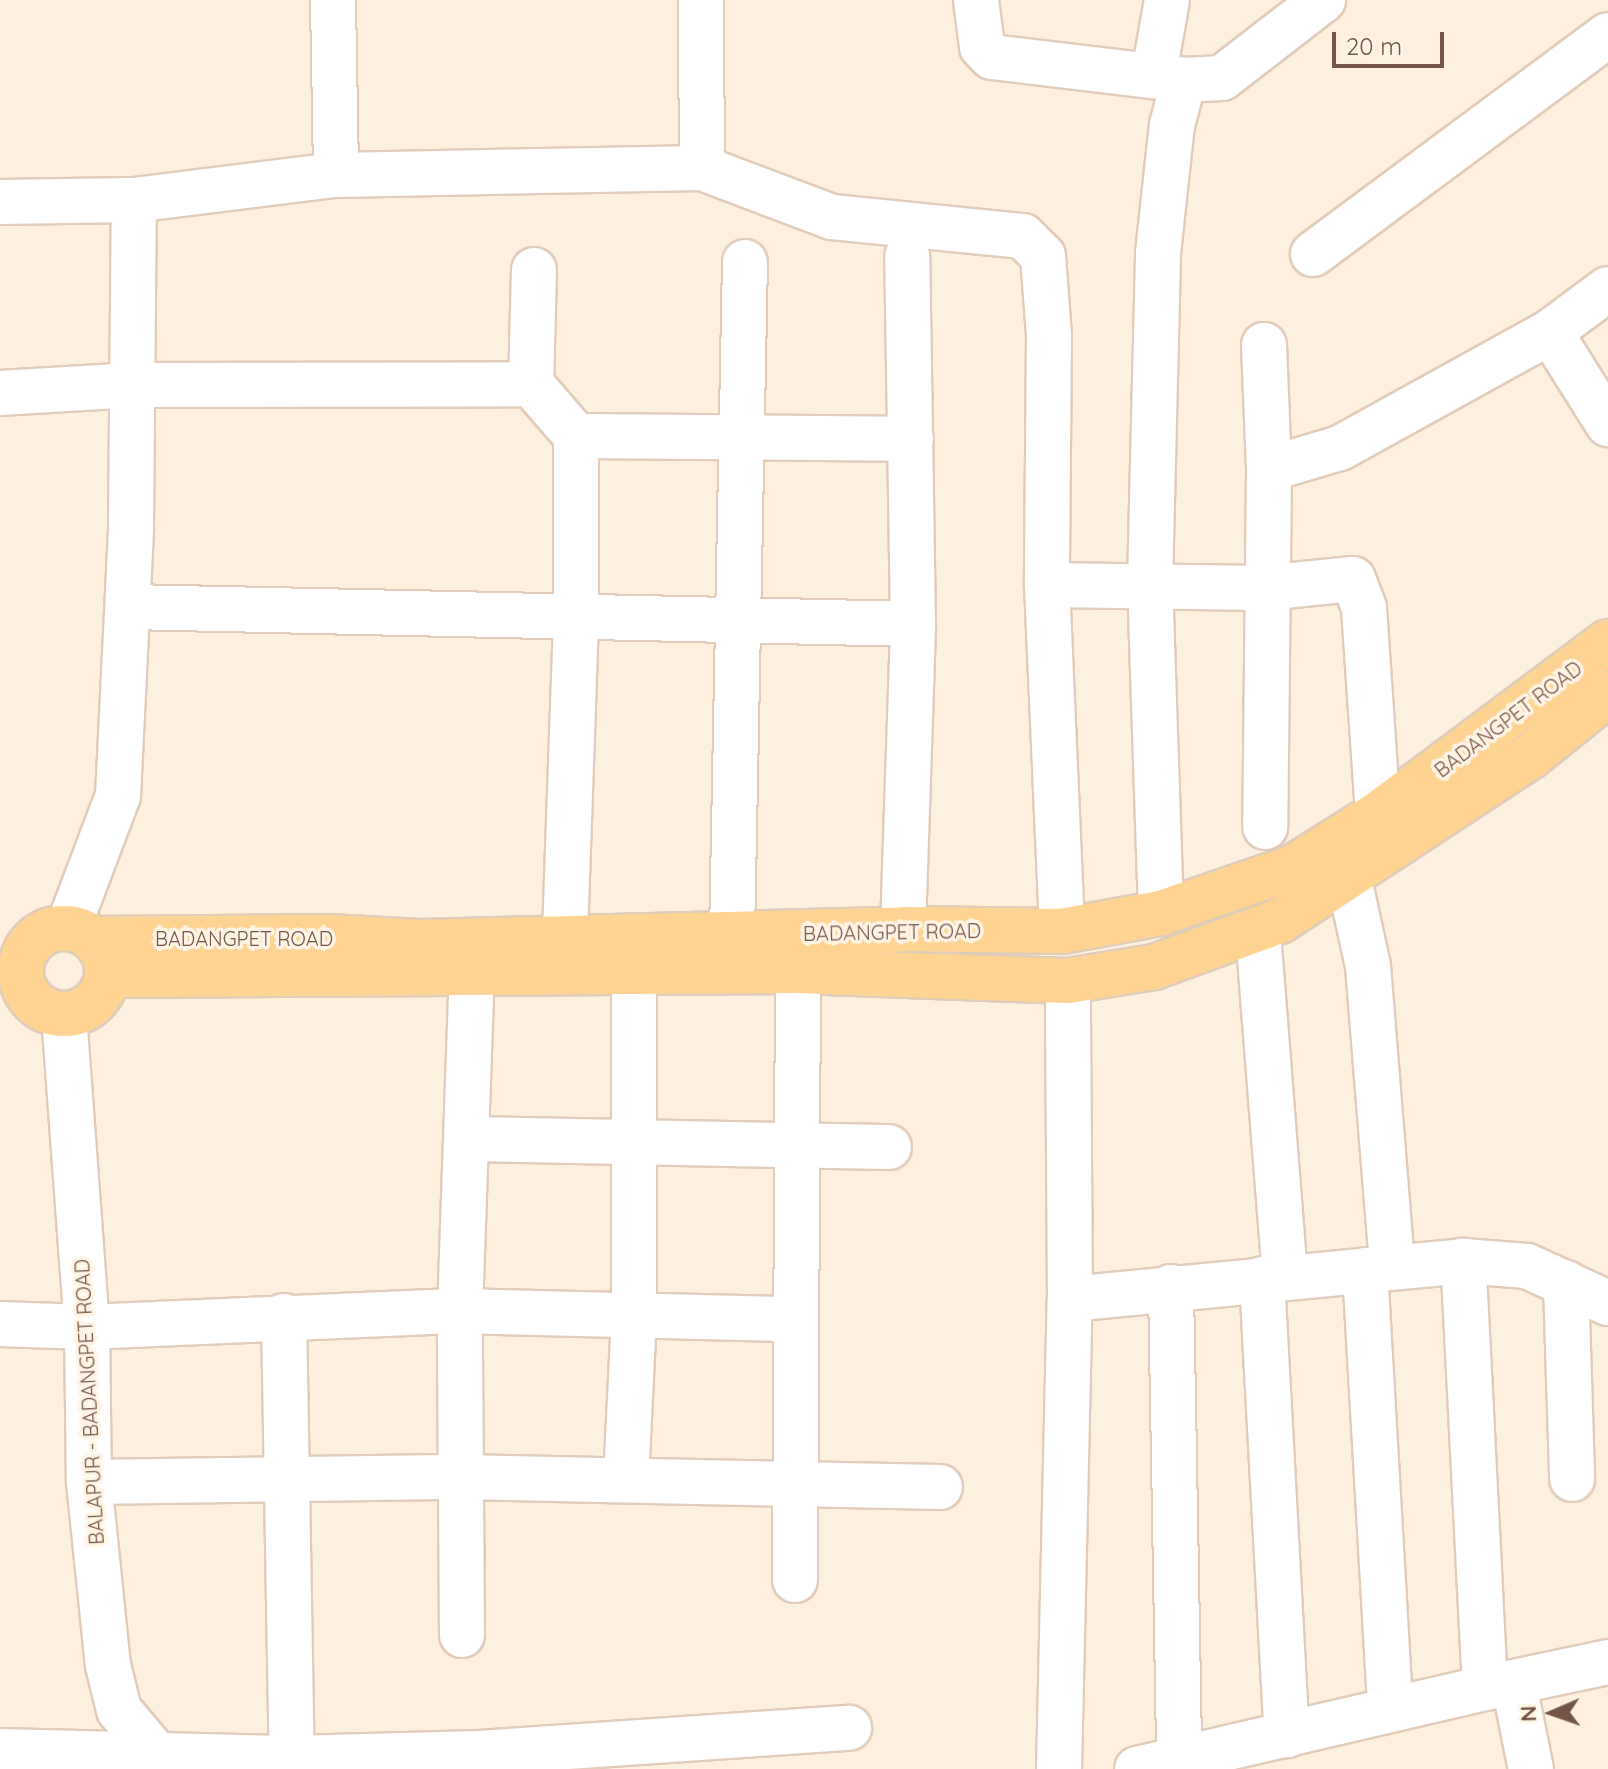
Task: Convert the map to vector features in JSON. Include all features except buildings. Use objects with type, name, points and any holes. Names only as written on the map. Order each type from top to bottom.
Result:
[{"type":"main road","name":"BADANGPET ROAD","points":[[90,947],[565,940],[903,929],[1062,931],[1161,913],[1292,868],[1378,814],[1608,642]]},
{"type":"main road","name":"BADANGPET ROAD","points":[[64,1015],[37,1006],[28,996],[12,958],[45,932],[90,947],[472,971],[798,971],[1068,981],[1154,967],[1258,933],[1349,879],[1531,756],[1608,694]]},
{"type":"main road","points":[[64,1015],[98,999],[90,947]]},
{"type":"street","points":[[333,0],[336,175]]},
{"type":"street","points":[[701,0],[702,168]]},
{"type":"street","points":[[976,0],[982,47],[992,57],[1169,76],[1222,78],[1323,0]]},
{"type":"street","points":[[1161,913],[1150,584],[1158,253],[1172,125],[1167,0]]},
{"type":"street","points":[[1313,254],[1608,35]]},
{"type":"street","points":[[0,202],[134,200],[336,175],[702,168],[832,217],[1023,236],[1043,256],[1049,335],[1047,585],[1062,931]]},
{"type":"street","points":[[90,947],[118,796],[129,607],[134,200]]},
{"type":"street","points":[[903,929],[913,624],[907,256]]},
{"type":"street","points":[[732,936],[741,622],[745,262]]},
{"type":"street","points":[[534,270],[531,384],[576,436],[576,620],[565,940]]},
{"type":"street","points":[[1269,469],[1340,448],[1550,332],[1608,289]]},
{"type":"street","points":[[1550,332],[1608,424]]},
{"type":"street","points":[[1264,345],[1269,469],[1264,588],[1265,827]]},
{"type":"street","points":[[0,393],[134,385],[531,384]]},
{"type":"street","points":[[576,436],[741,441],[911,439]]},
{"type":"street","points":[[1047,585],[1150,584],[1264,588],[1353,579],[1361,592],[1378,814]]},
{"type":"street","points":[[129,607],[576,620],[913,624]]},
{"type":"street","points":[[1349,879],[1368,966],[1390,1707]]},
{"type":"street","points":[[1258,933],[1274,1278],[1287,1735]]},
{"type":"street","points":[[626,1480],[634,1318],[634,970]]},
{"type":"street","points":[[462,1635],[460,1311],[472,971]]},
{"type":"street","points":[[795,1580],[792,1484],[798,971]]},
{"type":"street","points":[[1059,1769],[1070,1299],[1068,981]]},
{"type":"street","name":"BALAPUR - BADANGPET ROAD","points":[[64,1015],[87,1327],[89,1482],[108,1665],[119,1710],[159,1761]]},
{"type":"street","points":[[467,1139],[889,1147]]},
{"type":"street","points":[[1463,1261],[1499,1687],[1531,1769]]},
{"type":"street","points":[[1070,1299],[1463,1261],[1527,1266],[1608,1303]]},
{"type":"street","points":[[1566,1283],[1572,1479]]},
{"type":"street","points":[[1171,1287],[1179,1761]]},
{"type":"street","points":[[0,1324],[87,1327],[284,1316],[460,1311],[634,1318],[793,1319]]},
{"type":"street","points":[[284,1316],[292,1758]]},
{"type":"street","points":[[89,1482],[287,1476],[462,1477],[940,1487]]},
{"type":"street","points":[[1137,1769],[1179,1761],[1234,1760],[1287,1735],[1390,1707],[1499,1687],[1608,1662]]},
{"type":"street","points":[[0,1751],[159,1761],[479,1753],[849,1728]]}]
